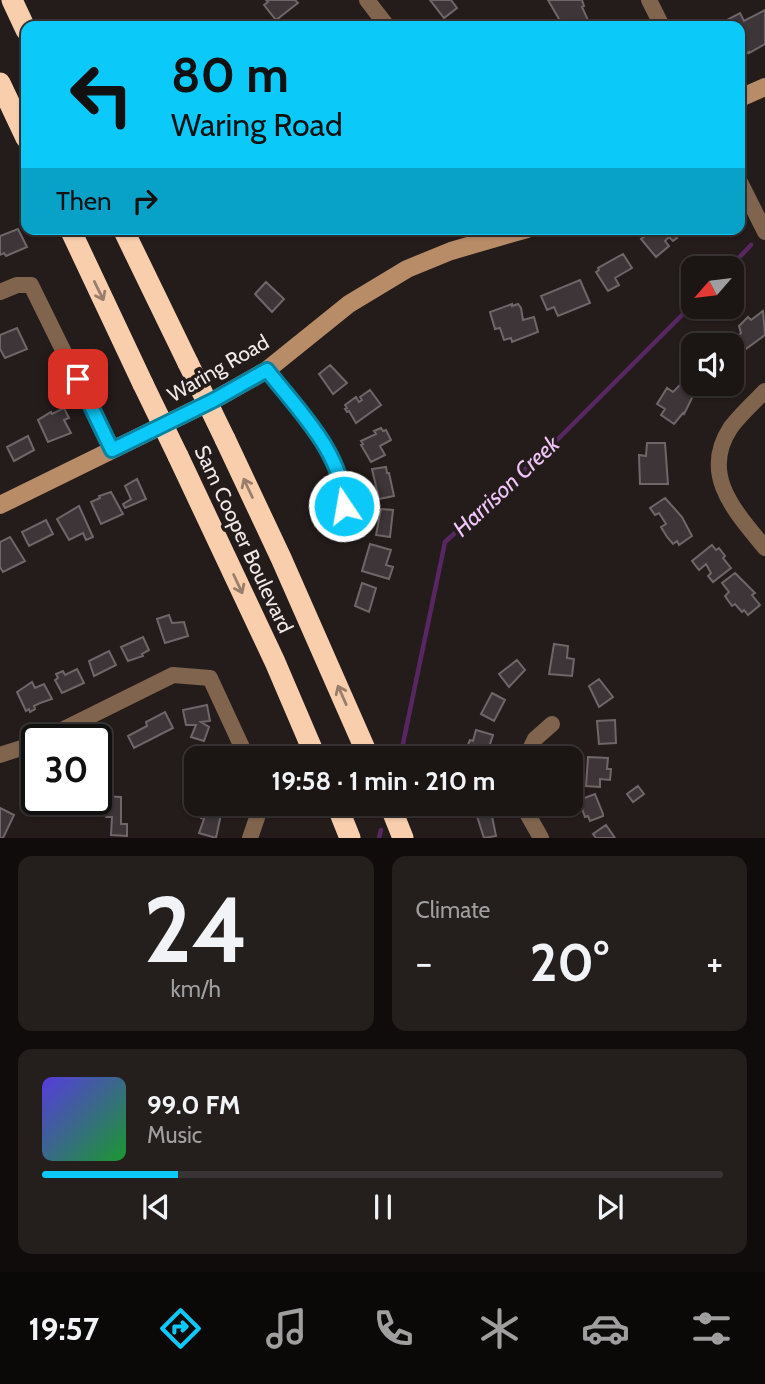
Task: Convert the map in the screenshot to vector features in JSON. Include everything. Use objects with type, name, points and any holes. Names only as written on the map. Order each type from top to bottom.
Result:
[{"type":"highway","points":[[12,0],[22,21]]},
{"type":"highway","points":[[0,83],[21,127]]},
{"type":"highway","name":"Sam Cooper Boulevard","points":[[73,235],[275,662],[311,746]]},
{"type":"highway","name":"Sam Cooper Boulevard","points":[[126,235],[281,558],[364,746]]},
{"type":"highway","points":[[341,816],[351,838]]},
{"type":"highway","points":[[394,816],[403,838]]},
{"type":"main road","points":[[745,96],[765,87]]},
{"type":"main road","name":"Waring Road","points":[[0,505],[214,400],[267,370],[349,304],[407,269],[451,251],[506,235]]},
{"type":"street","points":[[368,0],[383,21]]},
{"type":"street","points":[[649,0],[660,21]]},
{"type":"street","points":[[745,192],[765,232]]},
{"type":"street","points":[[0,292],[17,285],[31,285],[112,450]]},
{"type":"street","points":[[267,370],[308,422],[334,464],[344,495],[338,530]]},
{"type":"street","points":[[765,391],[730,429],[720,452],[719,465],[722,486],[731,505],[765,548]]},
{"type":"street","points":[[81,724],[173,675],[209,678],[241,746]]},
{"type":"street","points":[[531,746],[535,738],[552,724]]},
{"type":"street","points":[[0,755],[21,751]]},
{"type":"street","points":[[250,838],[258,816]]},
{"type":"street","points":[[529,816],[541,838]]},
{"type":"building","points":[[266,0],[295,0],[298,3],[276,20],[264,5],[268,2]]},
{"type":"building","points":[[430,0],[451,0],[457,8],[444,18]]},
{"type":"building","points":[[548,0],[582,0],[588,20],[560,21]]},
{"type":"building","points":[[765,10],[765,44],[745,54],[745,21]]},
{"type":"building","points":[[740,13],[744,21],[725,21]]},
{"type":"building","points":[[18,229],[27,247],[6,256],[4,253],[0,255],[0,236]]},
{"type":"building","points":[[646,235],[675,235],[677,238],[673,241],[669,237],[665,241],[669,246],[656,257],[641,239]]},
{"type":"building","points":[[623,254],[632,268],[615,278],[619,285],[608,291],[596,272],[598,268]]},
{"type":"building","points":[[580,280],[590,303],[558,316],[554,307],[547,310],[541,296]]},
{"type":"building","points":[[266,282],[284,299],[272,312],[255,294]]},
{"type":"building","points":[[518,304],[521,308],[523,320],[534,317],[538,332],[512,342],[511,338],[504,340],[500,328],[495,329],[490,312]]},
{"type":"building","points":[[763,311],[765,335],[746,349],[744,333],[741,333],[739,326],[748,317],[751,320]]},
{"type":"building","points":[[17,328],[27,349],[5,358],[0,349],[0,335]]},
{"type":"building","points":[[330,365],[347,383],[333,394],[319,374]]},
{"type":"building","points":[[681,384],[681,396],[693,396],[684,414],[674,424],[661,415],[665,409],[657,404],[667,388],[673,392]]},
{"type":"building","points":[[370,390],[381,405],[356,423],[345,405],[356,397],[359,402],[362,400],[360,397]]},
{"type":"building","points":[[64,408],[69,418],[64,420],[71,433],[48,442],[38,420]]},
{"type":"building","points":[[381,428],[386,430],[391,440],[380,446],[385,455],[371,462],[361,441],[376,434],[374,431]]},
{"type":"building","points":[[28,436],[34,450],[14,461],[7,447]]},
{"type":"building","points":[[647,443],[665,443],[668,484],[640,484],[639,455],[646,456]]},
{"type":"building","points":[[386,467],[394,496],[379,499],[372,469]]},
{"type":"building","points":[[137,479],[146,499],[125,508],[123,504],[131,499],[125,486]]},
{"type":"building","points":[[111,492],[123,514],[101,524],[91,502]]},
{"type":"building","points":[[665,498],[682,517],[692,536],[679,545],[677,541],[673,544],[667,537],[661,527],[666,524],[659,513],[655,515],[650,508]]},
{"type":"building","points":[[79,506],[93,537],[86,540],[83,533],[69,540],[57,519]]},
{"type":"building","points":[[381,509],[393,510],[390,537],[376,535]]},
{"type":"building","points":[[46,520],[53,534],[29,546],[22,532]]},
{"type":"building","points":[[10,537],[25,561],[3,572],[0,567],[0,542]]},
{"type":"building","points":[[370,544],[391,550],[386,565],[393,567],[389,579],[362,571]]},
{"type":"building","points":[[712,545],[716,550],[719,548],[731,568],[713,582],[708,576],[711,573],[706,564],[699,570],[692,561]]},
{"type":"building","points":[[735,573],[755,593],[752,595],[760,605],[748,615],[735,604],[732,606],[725,596],[729,592],[722,583]]},
{"type":"building","points":[[362,583],[376,588],[369,612],[355,606]]},
{"type":"building","points":[[169,615],[172,623],[184,622],[188,636],[165,643],[157,619]]},
{"type":"building","points":[[143,637],[149,650],[142,654],[143,656],[128,661],[121,647]]},
{"type":"building","points":[[554,644],[568,646],[567,658],[574,659],[572,676],[549,674]]},
{"type":"building","points":[[109,651],[116,665],[94,676],[89,661]]},
{"type":"building","points":[[517,660],[525,670],[509,687],[499,674]]},
{"type":"building","points":[[77,669],[84,683],[62,693],[55,680],[58,678],[56,674],[63,671],[65,675]]},
{"type":"building","points":[[599,679],[613,697],[599,707],[589,686]]},
{"type":"building","points":[[32,682],[35,688],[44,684],[52,699],[34,706],[35,709],[30,712],[29,709],[26,711],[17,692]]},
{"type":"building","points":[[492,693],[505,700],[494,721],[481,714]]},
{"type":"building","points":[[207,705],[210,721],[201,722],[209,727],[204,741],[191,737],[196,725],[186,725],[183,710]]},
{"type":"building","points":[[165,712],[173,728],[134,748],[128,736]]},
{"type":"building","points":[[615,720],[616,743],[599,744],[597,721]]},
{"type":"building","points":[[476,730],[493,735],[489,746],[467,746],[470,740],[473,741]]},
{"type":"building","points":[[588,757],[608,758],[610,780],[600,779],[600,787],[586,786]]},
{"type":"building","points":[[638,786],[644,794],[633,802],[627,794]]},
{"type":"building","points":[[595,794],[603,816],[590,821],[588,816],[585,817],[583,798]]},
{"type":"building","points":[[112,797],[121,797],[121,824],[127,824],[127,836],[111,835],[112,817],[106,817],[112,815]]},
{"type":"building","points":[[0,808],[14,815],[3,838],[0,838]]},
{"type":"building","points":[[221,816],[216,838],[199,833],[204,819],[201,818]]},
{"type":"building","points":[[477,816],[492,816],[496,836],[484,838]]},
{"type":"building","points":[[606,825],[615,838],[596,838],[593,834]]},
{"type":"waterway","name":"Harrison Creek","points":[[740,256],[751,245]]},
{"type":"waterway","name":"Harrison Creek","points":[[402,746],[445,542],[552,445],[681,316]]},
{"type":"waterway","name":"Harrison Creek","points":[[379,838],[381,830]]},
{"type":"route","points":[[78,379],[112,450],[214,400],[267,370],[308,422],[329,454],[342,484],[344,506]]}]
